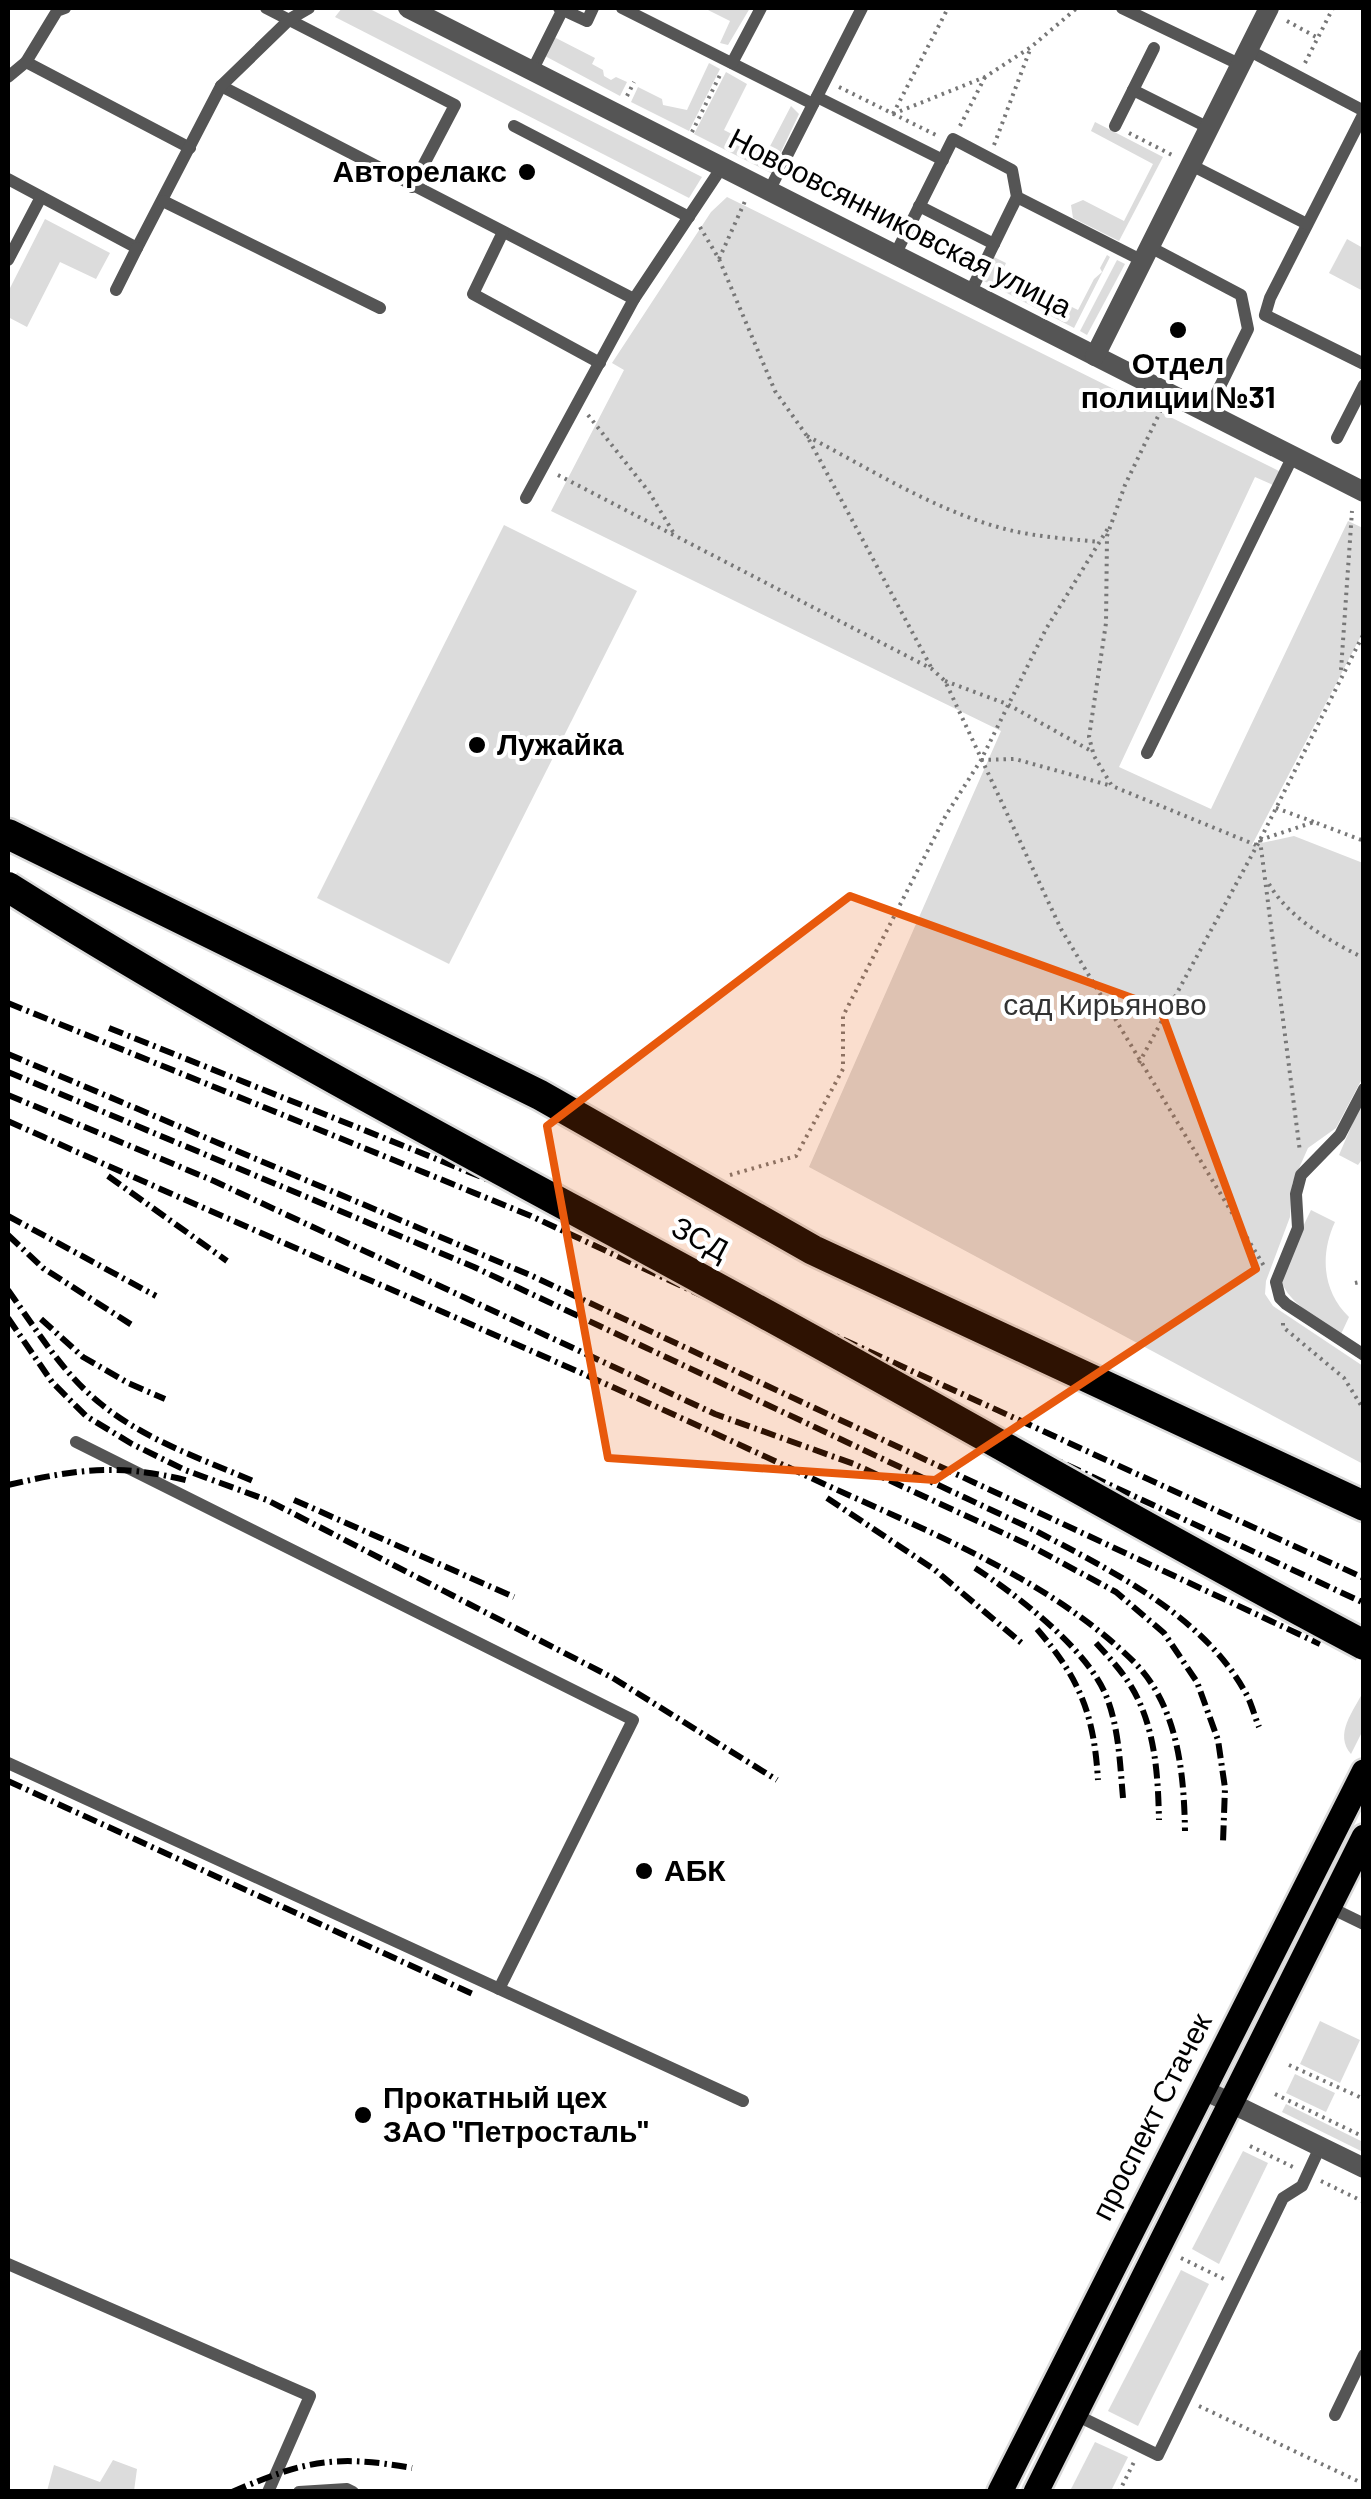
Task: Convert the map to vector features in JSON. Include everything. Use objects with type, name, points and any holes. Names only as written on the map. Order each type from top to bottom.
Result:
[{"type":"highway","name":"ЗСД","points":[[8,834],[540,1096],[813,1250],[1364,1506]]},
{"type":"highway","name":"ЗСД","points":[[8,886],[116,954],[500,1172],[770,1316],[1187,1552],[1364,1645]]},
{"type":"main road","name":"проспект Стачек","points":[[1000,2492],[1364,1772]]},
{"type":"main road","points":[[1036,2492],[1364,1837]]},
{"type":"street","name":"Новоовсянниковская улица","points":[[408,8],[1294,456],[1357,497]]},
{"type":"street","points":[[1095,356],[1146,254],[1183,160],[1209,128],[1245,58],[1277,14]]},
{"type":"street","points":[[1202,2089],[1364,2168]]},
{"type":"lane","points":[[266,8],[455,105],[412,187]]},
{"type":"lane","points":[[116,290],[221,86],[290,20],[309,8]]},
{"type":"lane","points":[[532,71],[561,8],[586,21],[594,8]]},
{"type":"lane","points":[[622,8],[942,160]]},
{"type":"lane","points":[[651,22],[659,8]]},
{"type":"lane","points":[[732,63],[760,8]]},
{"type":"lane","points":[[769,190],[862,8]]},
{"type":"lane","points":[[1118,25],[1124,8],[1152,14],[1245,58],[1299,77],[1364,112],[1265,315],[1364,364]]},
{"type":"lane","points":[[8,77],[26,62],[59,9]]},
{"type":"lane","points":[[1115,126],[1154,48]]},
{"type":"lane","points":[[26,62],[190,148]]},
{"type":"lane","points":[[221,86],[634,299]]},
{"type":"lane","points":[[1133,90],[1209,128]]},
{"type":"lane","points":[[514,126],[689,217]]},
{"type":"lane","points":[[896,255],[952,141],[989,158],[1012,170],[1017,197],[970,293]]},
{"type":"lane","points":[[1183,160],[1307,224]]},
{"type":"lane","points":[[526,498],[634,299],[722,166]]},
{"type":"lane","points":[[8,179],[137,248]]},
{"type":"lane","points":[[8,260],[41,197]]},
{"type":"lane","points":[[1017,197],[1241,295],[1248,329],[1207,412]]},
{"type":"lane","points":[[163,201],[380,308]]},
{"type":"lane","points":[[919,206],[994,244]]},
{"type":"lane","points":[[503,232],[473,294],[600,364]]},
{"type":"lane","points":[[1338,438],[1364,385]]},
{"type":"lane","points":[[1147,752],[1294,456]]},
{"type":"lane","points":[[1364,1089],[1340,1135],[1302,1173],[1296,1194],[1298,1228],[1276,1282],[1280,1298],[1364,1356]]},
{"type":"lane","points":[[76,1442],[634,1720],[499,1988]]},
{"type":"lane","points":[[8,1763],[744,2101]]},
{"type":"lane","points":[[1329,1908],[1364,1924]]},
{"type":"lane","points":[[1074,2414],[1158,2456],[1283,2198],[1302,2186],[1320,2147]]},
{"type":"lane","points":[[8,2264],[310,2396],[268,2492]]},
{"type":"lane","points":[[1335,2415],[1359,2374],[1364,2356]]},
{"type":"lane","points":[[299,2492],[347,2488],[354,2492]]},
{"type":"path","points":[[893,114],[948,8]]},
{"type":"path","points":[[893,114],[985,77],[1031,47],[1077,8]]},
{"type":"path","points":[[1299,77],[1332,8]]},
{"type":"path","points":[[1277,14],[1318,38]]},
{"type":"path","points":[[989,158],[1031,47]]},
{"type":"path","points":[[690,136],[723,70],[732,63]]},
{"type":"path","points":[[825,80],[952,141],[985,77]]},
{"type":"path","points":[[624,103],[634,82]]},
{"type":"path","points":[[1115,126],[1183,160]]},
{"type":"path","points":[[719,258],[748,196]]},
{"type":"path","points":[[689,217],[702,229],[719,258],[775,390],[807,436],[932,669]]},
{"type":"path","points":[[578,403],[649,492],[674,534]]},
{"type":"path","points":[[1112,786],[1093,752],[1089,736],[1106,623],[1106,543],[1143,444],[1163,406]]},
{"type":"path","points":[[807,436],[941,506],[982,522],[1012,531],[1106,543]]},
{"type":"path","points":[[542,467],[932,669],[945,681],[1007,704],[1093,752]]},
{"type":"path","points":[[1341,674],[1357,497]]},
{"type":"path","points":[[728,1176],[796,1156],[844,1069],[842,1016],[946,815],[981,760],[1046,629],[1110,525]]},
{"type":"path","points":[[1140,1063],[1364,633]]},
{"type":"path","points":[[945,681],[1061,928],[1276,1282]]},
{"type":"path","points":[[981,760],[1014,758],[1112,786],[1258,842],[1314,822]]},
{"type":"path","points":[[1276,807],[1364,841]]},
{"type":"path","points":[[1258,842],[1302,1173]]},
{"type":"path","points":[[1266,880],[1298,916],[1364,958]]},
{"type":"path","points":[[1354,1283],[1364,1281]]},
{"type":"path","points":[[1280,1298],[1283,1327],[1344,1378],[1364,1410]]},
{"type":"path","points":[[1289,2065],[1364,2099]]},
{"type":"path","points":[[1276,2094],[1364,2137]]},
{"type":"path","points":[[1181,2258],[1240,2287]]},
{"type":"path","points":[[1185,2400],[1364,2484]]},
{"type":"path","points":[[1119,2492],[1142,2448]]},
{"type":"highlighted area","points":[[850,896],[1160,1008],[1256,1269],[935,1480],[608,1458],[547,1126]]},
{"type":"green space","points":[[342,8],[368,8],[702,177],[689,198],[335,17]]},
{"type":"green space","points":[[704,8],[750,8],[728,45],[720,43],[730,21]]},
{"type":"green space","points":[[554,37],[595,58],[592,64],[603,70],[604,76],[627,82],[620,96],[545,56]]},
{"type":"green space","points":[[709,63],[720,69],[689,131],[631,102],[638,87],[662,99],[663,105],[687,110]]},
{"type":"green space","points":[[726,72],[747,84],[724,130],[767,152],[791,106],[799,114],[771,173],[694,134]]},
{"type":"green space","points":[[1095,122],[1163,157],[1119,241],[1073,218],[1071,205],[1083,200],[1124,221],[1153,164],[1091,131]]},
{"type":"green space","name":"сад Кирьяново","points":[[727,197],[1281,472],[1273,485],[1255,477],[1119,767],[1211,809],[1348,521],[1363,528],[1363,632],[1252,845],[1294,836],[1363,863],[1363,1077],[1336,1128],[1308,1148],[1292,1184],[1290,1217],[1266,1281],[1265,1294],[1273,1306],[1363,1366],[1363,1464],[809,1167],[1001,731],[551,511],[624,370],[612,363],[711,212]]},
{"type":"green space","points":[[45,219],[110,253],[96,279],[60,262],[27,327],[8,317],[8,292]]},
{"type":"green space","points":[[1347,239],[1363,248],[1363,291],[1329,273]]},
{"type":"green space","points":[[1107,255],[1110,257],[1074,328],[982,280],[994,257],[1006,263],[1002,272],[1019,287],[1025,284],[1078,310],[1094,279],[1102,272],[1100,268]]},
{"type":"green space","points":[[1117,260],[1125,264],[1087,335],[1080,331]]},
{"type":"green space","name":"Лужайка","points":[[504,525],[637,591],[449,964],[317,898]]},
{"type":"green space","points":[[1363,1099],[1363,1158],[1358,1165],[1339,1155]]},
{"type":"green space","points":[[1311,1210],[1335,1222],[1327,1247],[1326,1272],[1333,1296],[1349,1317],[1341,1334],[1303,1308],[1282,1284],[1280,1274]]},
{"type":"green space","points":[[1363,1692],[1363,1730],[1351,1754],[1345,1731]]},
{"type":"green space","points":[[1320,2021],[1360,2040],[1340,2083],[1300,2064]]},
{"type":"green space","points":[[1295,2074],[1335,2093],[1326,2112],[1286,2093]]},
{"type":"green space","points":[[1286,2104],[1363,2142],[1363,2152],[1282,2112]]},
{"type":"green space","points":[[1243,2151],[1268,2163],[1219,2264],[1192,2249]]},
{"type":"green space","points":[[1181,2270],[1209,2284],[1138,2426],[1108,2411]]},
{"type":"green space","points":[[1095,2442],[1128,2457],[1111,2491],[1070,2491]]},
{"type":"green space","points":[[113,2460],[137,2469],[134,2491],[47,2491],[54,2465],[100,2482]]},
{"type":"railway","points":[[8,1003],[531,1216],[1364,1603]]},
{"type":"railway","points":[[109,1028],[534,1198],[1364,1578]]},
{"type":"railway","points":[[8,1054],[530,1275],[1320,1644]]},
{"type":"railway","points":[[8,1072],[474,1267],[1034,1530],[1122,1578],[1178,1616],[1226,1663],[1246,1694],[1259,1727]]},
{"type":"railway","points":[[8,1095],[214,1181],[715,1414],[854,1464],[1029,1545],[1116,1592],[1164,1633],[1197,1682],[1218,1740],[1225,1788],[1223,1842]]},
{"type":"railway","points":[[8,1121],[696,1425],[1017,1576],[1098,1630],[1149,1680],[1176,1741],[1185,1831]]},
{"type":"railway","points":[[108,1176],[227,1261]]},
{"type":"railway","points":[[8,1216],[156,1296]]},
{"type":"railway","points":[[8,1235],[43,1268],[135,1327]]},
{"type":"railway","points":[[8,1290],[62,1365],[101,1404],[155,1438],[253,1481]]},
{"type":"railway","points":[[8,1318],[52,1382],[86,1416],[132,1444],[185,1470],[267,1500],[613,1678],[777,1780]]},
{"type":"railway","points":[[41,1319],[83,1357],[165,1399]]},
{"type":"railway","points":[[8,1485],[98,1470],[141,1472],[189,1481]]},
{"type":"railway","points":[[827,1498],[935,1570],[1024,1645]]},
{"type":"railway","points":[[294,1500],[514,1597]]},
{"type":"railway","points":[[975,1568],[1050,1625],[1098,1680],[1114,1722],[1123,1798]]},
{"type":"railway","points":[[1037,1629],[1064,1664],[1082,1699],[1093,1736],[1098,1780]]},
{"type":"railway","points":[[1096,1643],[1127,1680],[1144,1713],[1156,1766],[1159,1820]]},
{"type":"railway","points":[[8,1781],[475,1995]]},
{"type":"railway","points":[[232,2492],[280,2473],[320,2463],[361,2461],[412,2468]]},
{"type":"place","name":"Авторелакс","points":[[527,172]]},
{"type":"place","name":"Отдел полиции №31","points":[[1178,330]]},
{"type":"place","name":"Лужайка","points":[[477,745]]},
{"type":"place","name":"АБК","points":[[644,1871]]},
{"type":"place","name":"Прокатный цех ЗАО \"Петросталь\"","points":[[363,2115]]}]
